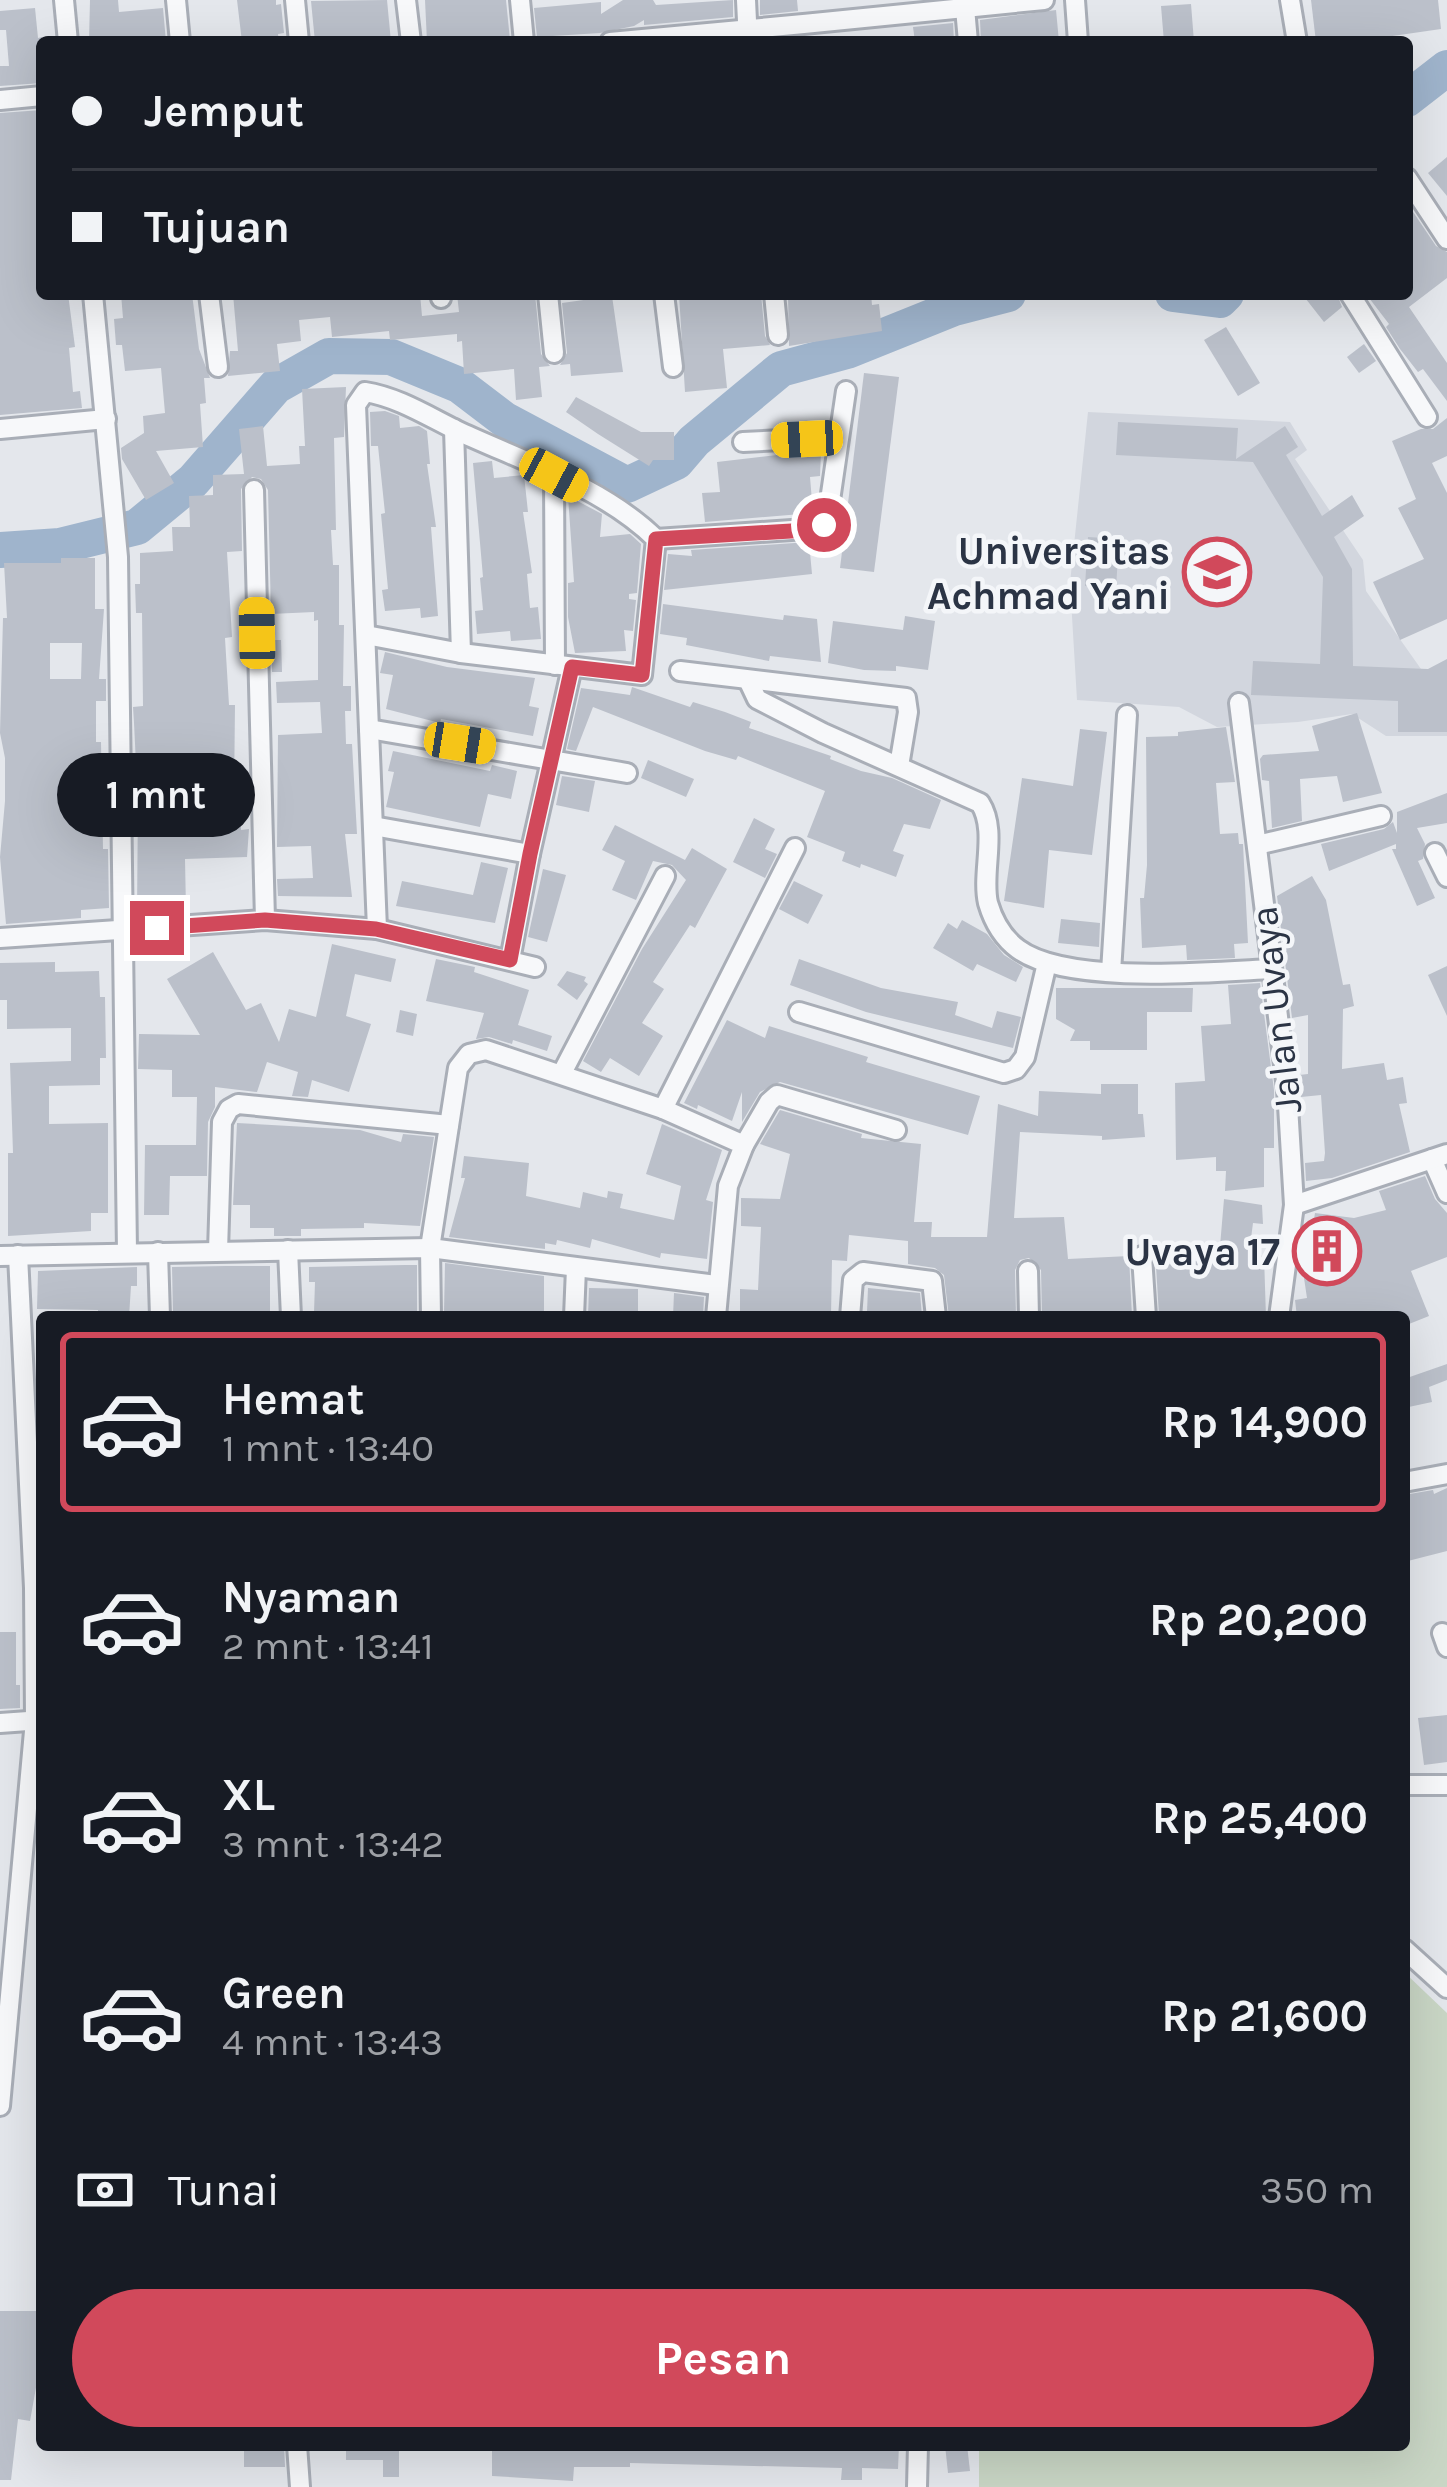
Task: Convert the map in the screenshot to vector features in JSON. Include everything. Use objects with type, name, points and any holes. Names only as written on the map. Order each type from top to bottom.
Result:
[{"type":"street","points":[[64,0],[67,36]]},
{"type":"street","points":[[176,0],[179,36]]},
{"type":"street","points":[[295,0],[298,36]]},
{"type":"street","points":[[406,0],[410,36]]},
{"type":"street","points":[[520,0],[523,36]]},
{"type":"street","points":[[746,0],[747,35],[856,32],[909,7],[965,8],[1044,0]]},
{"type":"street","points":[[1075,0],[1078,36]]},
{"type":"street","points":[[1290,0],[1296,36]]},
{"type":"street","points":[[965,8],[967,36]]},
{"type":"street","points":[[0,100],[36,97]]},
{"type":"street","points":[[1413,189],[1447,238]]},
{"type":"street","points":[[95,300],[118,557],[127,1252]]},
{"type":"street","points":[[210,300],[218,367]]},
{"type":"street","points":[[549,300],[554,353]]},
{"type":"street","points":[[665,300],[673,367]]},
{"type":"street","points":[[775,300],[778,335]]},
{"type":"street","points":[[1354,300],[1427,416]]},
{"type":"street","points":[[376,929],[356,405],[360,396],[375,394],[554,475],[627,514],[656,539],[821,528],[827,521],[846,392]]},
{"type":"street","points":[[0,429],[106,419]]},
{"type":"street","points":[[454,429],[461,653]]},
{"type":"street","points":[[743,442],[838,437]]},
{"type":"street","points":[[510,960],[551,758],[563,666],[554,475]]},
{"type":"street","points":[[254,490],[265,920]]},
{"type":"street","points":[[366,635],[461,653],[642,675],[656,539]]},
{"type":"street","points":[[680,671],[906,698],[908,712],[898,766]]},
{"type":"street","points":[[748,680],[757,699],[980,803],[987,826],[987,899],[995,922],[1018,950],[1047,963],[1111,972],[1271,969]]},
{"type":"street","name":"Jalan Uvaya","points":[[1239,703],[1287,1089],[1294,1205],[1280,1311]]},
{"type":"street","points":[[1111,972],[1127,715]]},
{"type":"street","points":[[369,729],[627,772]]},
{"type":"street","points":[[1257,845],[1382,816]]},
{"type":"street","points":[[374,826],[530,854]]},
{"type":"street","points":[[663,1109],[795,848]]},
{"type":"street","points":[[1436,854],[1447,877]]},
{"type":"street","points":[[562,1073],[665,876]]},
{"type":"street","points":[[0,938],[265,920],[376,929],[535,968]]},
{"type":"street","points":[[799,1012],[1004,1073],[1016,1069],[1025,1057],[1047,963]]},
{"type":"street","points":[[431,1311],[430,1248],[458,1068],[469,1054],[486,1050],[562,1073],[663,1109],[744,1145]]},
{"type":"street","points":[[716,1311],[728,1186],[744,1145],[769,1102],[777,1095],[896,1130]]},
{"type":"street","points":[[218,1251],[222,1122],[229,1109],[238,1105],[449,1125]]},
{"type":"street","points":[[1294,1205],[1439,1156],[1447,1192]]},
{"type":"street","points":[[36,1654],[9,1255],[430,1248],[716,1285]]},
{"type":"street","points":[[288,1250],[291,1311]]},
{"type":"street","points":[[158,1252],[160,1311]]},
{"type":"street","points":[[1142,1256],[1146,1311]]},
{"type":"street","points":[[574,1311],[575,1268]]},
{"type":"street","points":[[1028,1270],[1028,1311]]},
{"type":"street","points":[[850,1311],[857,1275],[894,1274],[932,1281],[935,1311]]},
{"type":"street","points":[[1410,1481],[1447,1474]]},
{"type":"street","points":[[0,1723],[36,1720]]},
{"type":"street","points":[[0,2106],[36,1740]]},
{"type":"street","points":[[1410,1784],[1447,1785]]},
{"type":"street","points":[[1410,1954],[1447,1988]]},
{"type":"street","points":[[297,2451],[300,2487]]},
{"type":"street","points":[[917,2487],[918,2451]]},
{"type":"shaded area","name":"Universitas Achmad Yani","points":[[1088,412],[1290,422],[1307,450],[1295,459],[1363,560],[1366,591],[1421,669],[1447,716],[1447,736],[1386,736],[1352,714],[1217,727],[1179,707],[1077,700],[1070,583]]},
{"type":"green space","points":[[1410,1978],[1447,2013],[1447,2487],[979,2487],[979,2451],[1410,2451]]},
{"type":"building","points":[[90,0],[118,0],[119,12],[163,8],[165,36],[89,36]]},
{"type":"building","points":[[237,0],[281,4],[284,33],[241,36]]},
{"type":"building","points":[[387,0],[390,36],[314,36],[311,1]]},
{"type":"building","points":[[425,0],[506,0],[510,36],[427,36]]},
{"type":"building","points":[[623,0],[653,0],[656,5],[733,0],[733,17],[644,25],[644,20],[600,33],[537,36],[534,8],[601,2],[601,14]]},
{"type":"building","points":[[760,0],[797,0],[798,11],[760,15]]},
{"type":"building","points":[[1311,0],[1438,0],[1441,29],[1393,36],[1315,36]]},
{"type":"building","points":[[1191,4],[1194,36],[1164,36],[1161,6]]},
{"type":"building","points":[[35,8],[36,83],[0,86],[0,66],[9,66],[0,11]]},
{"type":"building","points":[[1056,10],[1058,36],[981,36],[980,20]]},
{"type":"building","points":[[953,23],[954,36],[914,36],[913,27]]},
{"type":"building","points":[[36,110],[36,300],[69,300],[75,347],[69,348],[73,392],[80,391],[82,408],[0,415],[0,113]]},
{"type":"building","points":[[1447,157],[1447,196],[1428,173]]},
{"type":"building","points":[[1413,212],[1436,246],[1447,252],[1447,278],[1409,307],[1447,363],[1447,401],[1423,369],[1418,372],[1400,349],[1386,327],[1389,324],[1371,300],[1413,300]]},
{"type":"building","points":[[122,300],[193,300],[199,349],[210,378],[204,378],[206,403],[200,404],[203,447],[156,451],[174,483],[146,500],[122,459],[121,448],[144,433],[143,416],[165,413],[161,368],[125,371],[114,319],[123,318]]},
{"type":"building","points":[[234,300],[421,300],[422,316],[459,312],[458,300],[536,300],[541,354],[550,366],[539,367],[542,397],[516,400],[514,369],[464,374],[462,341],[457,342],[457,334],[390,340],[389,331],[332,337],[330,317],[299,320],[301,341],[277,344],[280,371],[228,376],[230,351],[238,351]]},
{"type":"building","points":[[613,300],[623,372],[571,376],[570,364],[560,365],[567,353],[562,303]]},
{"type":"building","points":[[679,300],[762,300],[770,345],[723,349],[727,388],[685,392]]},
{"type":"building","points":[[788,300],[872,300],[872,305],[879,304],[882,331],[789,346]]},
{"type":"building","points":[[1307,300],[1339,300],[1342,307],[1324,322]]},
{"type":"building","points":[[1226,327],[1260,383],[1238,396],[1204,340]]},
{"type":"building","points":[[1364,344],[1376,361],[1359,373],[1347,357]]},
{"type":"building","points":[[864,373],[899,377],[874,572],[840,568]]},
{"type":"building","points":[[346,387],[344,437],[334,438],[336,530],[331,530],[333,565],[339,565],[339,625],[344,625],[343,686],[351,686],[351,711],[345,711],[346,744],[352,744],[357,834],[345,834],[352,897],[278,896],[277,879],[313,878],[311,846],[277,847],[278,735],[322,733],[320,702],[277,703],[276,682],[318,680],[318,620],[314,621],[314,612],[271,614],[268,490],[261,479],[252,477],[241,489],[242,551],[227,552],[232,637],[225,638],[229,705],[235,705],[234,797],[240,797],[241,830],[249,829],[247,857],[185,859],[186,910],[137,912],[138,800],[149,800],[147,764],[136,764],[133,707],[143,706],[142,613],[136,613],[135,584],[140,584],[140,553],[173,551],[172,527],[190,527],[189,496],[213,495],[213,475],[244,474],[239,429],[263,426],[267,466],[300,464],[299,446],[305,446],[302,389]]},
{"type":"building","points":[[576,397],[641,432],[674,432],[674,460],[653,460],[649,466],[598,434],[566,412]]},
{"type":"building","points":[[370,412],[399,416],[400,428],[419,426],[427,431],[438,616],[421,618],[420,608],[385,611],[382,590],[388,589],[381,514],[385,513],[378,446],[371,446]]},
{"type":"building","points":[[1447,418],[1447,456],[1432,463],[1447,493],[1447,619],[1400,640],[1373,582],[1424,559],[1398,508],[1416,499],[1392,441],[1433,429]]},
{"type":"building","points":[[1118,422],[1238,428],[1236,459],[1285,426],[1298,447],[1286,455],[1322,516],[1352,495],[1364,516],[1334,537],[1352,569],[1353,666],[1428,669],[1447,659],[1447,732],[1398,732],[1398,701],[1251,695],[1253,661],[1320,664],[1323,577],[1253,462],[1116,455]]},
{"type":"building","points":[[821,453],[820,476],[810,477],[813,513],[705,522],[702,493],[720,492],[717,462]]},
{"type":"building","points":[[492,461],[494,478],[524,475],[530,608],[538,607],[541,639],[511,641],[510,631],[477,634],[475,611],[483,610],[483,577],[473,463]]},
{"type":"building","points":[[568,496],[602,514],[600,537],[630,534],[641,544],[637,593],[629,594],[629,599],[636,600],[633,631],[624,630],[626,651],[575,653],[568,617],[568,583],[574,582]]},
{"type":"building","points":[[1088,537],[1119,539],[1116,588],[1085,586]]},
{"type":"building","points":[[809,542],[812,574],[664,590],[668,554],[692,556],[691,550]]},
{"type":"building","points":[[61,558],[95,558],[95,609],[104,609],[99,679],[106,679],[106,701],[96,701],[96,742],[101,742],[109,908],[81,910],[81,918],[6,924],[0,857],[5,801],[0,733],[3,618],[7,618],[4,563],[61,563]],"holes":[[[50,643],[82,643],[81,679],[50,679]]]},
{"type":"building","points":[[663,604],[783,620],[784,615],[817,619],[821,662],[770,656],[769,661],[686,645],[687,638],[660,634]]},
{"type":"building","points":[[905,616],[935,621],[928,670],[896,666],[896,671],[864,670],[828,663],[833,621],[903,630]]},
{"type":"building","points":[[271,640],[281,640],[282,672],[272,672]]},
{"type":"building","points":[[385,652],[447,667],[535,678],[529,706],[539,708],[533,736],[441,719],[440,723],[386,709],[393,675],[380,673]]},
{"type":"building","points":[[632,687],[690,707],[693,702],[725,712],[751,722],[749,728],[941,800],[930,829],[904,824],[893,851],[904,855],[896,877],[842,861],[845,852],[807,837],[825,791],[738,756],[736,760],[705,751],[593,707],[576,751],[567,749],[581,688],[630,695]]},
{"type":"building","points":[[1357,713],[1382,793],[1343,802],[1337,776],[1300,779],[1302,821],[1272,828],[1269,781],[1262,780],[1260,759],[1319,751],[1312,726]]},
{"type":"building","points":[[1226,727],[1235,782],[1216,783],[1220,834],[1238,833],[1239,844],[1243,844],[1248,943],[1234,944],[1235,958],[1187,960],[1186,945],[1142,948],[1146,737]]},
{"type":"building","points":[[1080,729],[1107,732],[1092,855],[1049,850],[1044,908],[1004,901],[1022,778],[1073,786]]},
{"type":"building","points":[[393,751],[490,771],[492,765],[517,771],[511,799],[488,794],[480,827],[386,807]]},
{"type":"building","points":[[648,760],[694,779],[686,797],[641,778]]},
{"type":"building","points":[[562,776],[595,781],[589,812],[556,805]]},
{"type":"building","points":[[1447,793],[1447,823],[1417,828],[1425,844],[1423,859],[1418,861],[1435,898],[1417,906],[1392,849],[1396,844],[1329,871],[1321,844],[1384,829],[1393,822],[1397,833],[1397,812]]},
{"type":"building","points":[[754,818],[775,829],[765,849],[777,854],[765,878],[733,862]]},
{"type":"building","points":[[615,825],[685,860],[692,848],[727,869],[695,928],[690,925],[653,982],[664,989],[642,1023],[663,1036],[639,1076],[610,1058],[601,1072],[583,1061],[642,949],[686,880],[672,865],[653,861],[636,900],[612,890],[625,861],[602,850]]},
{"type":"building","points":[[481,862],[508,868],[495,923],[396,906],[402,881],[473,895]]},
{"type":"building","points":[[543,869],[566,875],[547,942],[528,937]]},
{"type":"building","points":[[1312,876],[1326,900],[1343,985],[1350,984],[1354,1006],[1343,1009],[1342,1069],[1384,1063],[1387,1080],[1403,1077],[1407,1103],[1399,1104],[1410,1152],[1332,1178],[1306,1181],[1305,1163],[1324,1161],[1321,1095],[1301,1097],[1299,1075],[1308,1074],[1308,1015],[1292,1018],[1277,896]]},
{"type":"building","points":[[794,881],[823,895],[808,924],[779,909]]},
{"type":"building","points":[[1061,919],[1100,923],[1099,947],[1058,943]]},
{"type":"building","points":[[962,920],[987,934],[1004,955],[1023,967],[1016,982],[977,964],[973,971],[933,948],[948,923],[957,929]]},
{"type":"building","points":[[332,944],[396,959],[391,982],[355,974],[346,1016],[371,1024],[349,1092],[312,1080],[308,1097],[292,1096],[298,1072],[267,1062],[257,1092],[215,1087],[215,1107],[208,1122],[207,1176],[170,1176],[169,1215],[144,1215],[145,1145],[196,1145],[197,1097],[172,1097],[172,1070],[138,1069],[139,1034],[200,1035],[167,979],[213,952],[246,1010],[261,1003],[279,1042],[289,1009],[316,1017]]},
{"type":"building","points":[[436,959],[475,967],[474,972],[529,990],[518,1025],[552,1036],[547,1051],[513,1040],[512,1044],[489,1037],[476,1039],[484,1013],[426,1001]]},
{"type":"building","points":[[799,959],[881,988],[958,1002],[955,1015],[992,1028],[997,1011],[1021,1017],[1013,1048],[866,1012],[790,985]]},
{"type":"building","points":[[55,962],[55,972],[99,971],[100,997],[105,997],[106,1058],[100,1058],[100,1085],[49,1086],[49,1124],[108,1123],[108,1213],[91,1213],[91,1231],[8,1236],[8,1153],[13,1153],[10,1063],[71,1061],[71,1028],[7,1029],[7,1000],[0,1000],[0,963]]},
{"type":"building","points":[[1447,966],[1447,1016],[1428,975]]},
{"type":"building","points":[[567,971],[586,977],[588,984],[577,1000],[557,985]]},
{"type":"building","points":[[1260,983],[1274,1090],[1274,1148],[1264,1148],[1264,1187],[1225,1191],[1226,1171],[1216,1171],[1216,1157],[1176,1160],[1175,1083],[1205,1081],[1201,1026],[1231,1024],[1228,985]]},
{"type":"building","points":[[1056,988],[1193,988],[1192,1012],[1147,1012],[1147,1050],[1090,1050],[1090,1041],[1070,1041],[1075,1030],[1056,1019]]},
{"type":"building","points":[[400,1010],[417,1014],[413,1036],[396,1032]]},
{"type":"building","points":[[727,1020],[765,1038],[769,1026],[868,1057],[866,1062],[980,1096],[968,1135],[780,1082],[760,1092],[742,1122],[742,1092],[732,1121],[684,1103]]},
{"type":"building","points":[[1101,1084],[1138,1084],[1138,1114],[1143,1114],[1145,1137],[1102,1140],[1102,1136],[1020,1132],[1014,1218],[1064,1217],[1068,1259],[1129,1256],[1132,1311],[1042,1311],[1041,1270],[1029,1258],[1020,1260],[1015,1270],[1016,1311],[948,1311],[944,1275],[935,1268],[908,1264],[908,1241],[849,1235],[847,1261],[832,1260],[831,1311],[740,1311],[740,1289],[758,1290],[761,1227],[741,1226],[741,1198],[780,1199],[790,1154],[760,1144],[780,1110],[862,1134],[861,1138],[921,1144],[914,1222],[932,1222],[931,1237],[987,1237],[998,1104],[1038,1116],[1039,1091],[1101,1094]]},
{"type":"building","points":[[237,1123],[360,1130],[401,1142],[403,1134],[434,1137],[420,1226],[364,1223],[364,1228],[301,1229],[301,1236],[274,1236],[274,1228],[250,1228],[250,1205],[233,1205]]},
{"type":"building","points":[[662,1124],[722,1150],[706,1200],[713,1202],[707,1259],[661,1253],[660,1258],[592,1239],[590,1248],[557,1240],[556,1245],[545,1243],[545,1249],[449,1237],[465,1178],[461,1178],[464,1156],[529,1163],[526,1196],[580,1208],[583,1192],[607,1198],[608,1191],[623,1194],[620,1208],[674,1220],[681,1186],[646,1174]]},
{"type":"building","points":[[1425,1176],[1447,1213],[1447,1257],[1411,1271],[1429,1316],[1410,1324],[1410,1311],[1296,1311],[1295,1300],[1307,1298],[1301,1258],[1303,1238],[1311,1238],[1315,1213],[1354,1218],[1386,1210],[1379,1191]]},
{"type":"building","points":[[1224,1199],[1262,1205],[1263,1224],[1253,1223],[1249,1254],[1264,1256],[1266,1311],[1159,1311],[1156,1266],[1219,1258]]},
{"type":"building","points":[[445,1263],[544,1276],[544,1311],[444,1311]]},
{"type":"building","points":[[417,1265],[417,1311],[314,1311],[315,1282],[309,1282],[309,1267]]},
{"type":"building","points":[[270,1266],[270,1311],[173,1311],[172,1267]]},
{"type":"building","points":[[137,1267],[137,1286],[131,1286],[129,1311],[37,1309],[38,1271]]},
{"type":"building","points":[[589,1288],[638,1289],[638,1311],[588,1311]]},
{"type":"building","points":[[868,1288],[920,1293],[922,1311],[867,1311]]},
{"type":"building","points":[[674,1293],[704,1297],[703,1311],[673,1311]]},
{"type":"building","points":[[1447,1364],[1447,1380],[1429,1387],[1432,1402],[1410,1407],[1410,1377]]},
{"type":"building","points":[[1447,1488],[1447,1551],[1410,1560],[1410,1494],[1433,1490],[1434,1494]]},
{"type":"building","points":[[0,1632],[16,1632],[20,1708],[0,1709]]},
{"type":"building","points":[[1447,1715],[1447,1762],[1424,1765],[1418,1718]]},
{"type":"building","points":[[0,2311],[36,2311],[36,2388],[30,2421],[18,2419],[11,2480],[0,2480]]},
{"type":"building","points":[[244,2451],[284,2451],[285,2467],[244,2467]]},
{"type":"building","points":[[346,2451],[399,2451],[399,2477],[383,2477],[383,2460],[346,2460]]},
{"type":"building","points":[[492,2451],[899,2451],[898,2469],[862,2468],[862,2480],[841,2480],[842,2468],[630,2463],[630,2467],[574,2467],[573,2481],[492,2476]]},
{"type":"building","points":[[946,2451],[968,2451],[970,2471],[948,2473]]},
{"type":"waterway","points":[[1413,94],[1447,68]]},
{"type":"waterway","points":[[0,550],[60,546],[137,527],[193,481],[276,386],[329,356],[391,357],[459,385],[505,420],[627,485],[676,462],[694,441],[781,369],[847,351],[985,300]]},
{"type":"place","name":"Universitas Achmad Yani","points":[[1217,572]]},
{"type":"place","name":"Uvaya 17","points":[[1327,1251]]},
{"type":"route","points":[[157,928],[265,920],[376,929],[510,960],[572,667],[642,675],[656,539],[808,530],[824,525]]}]
